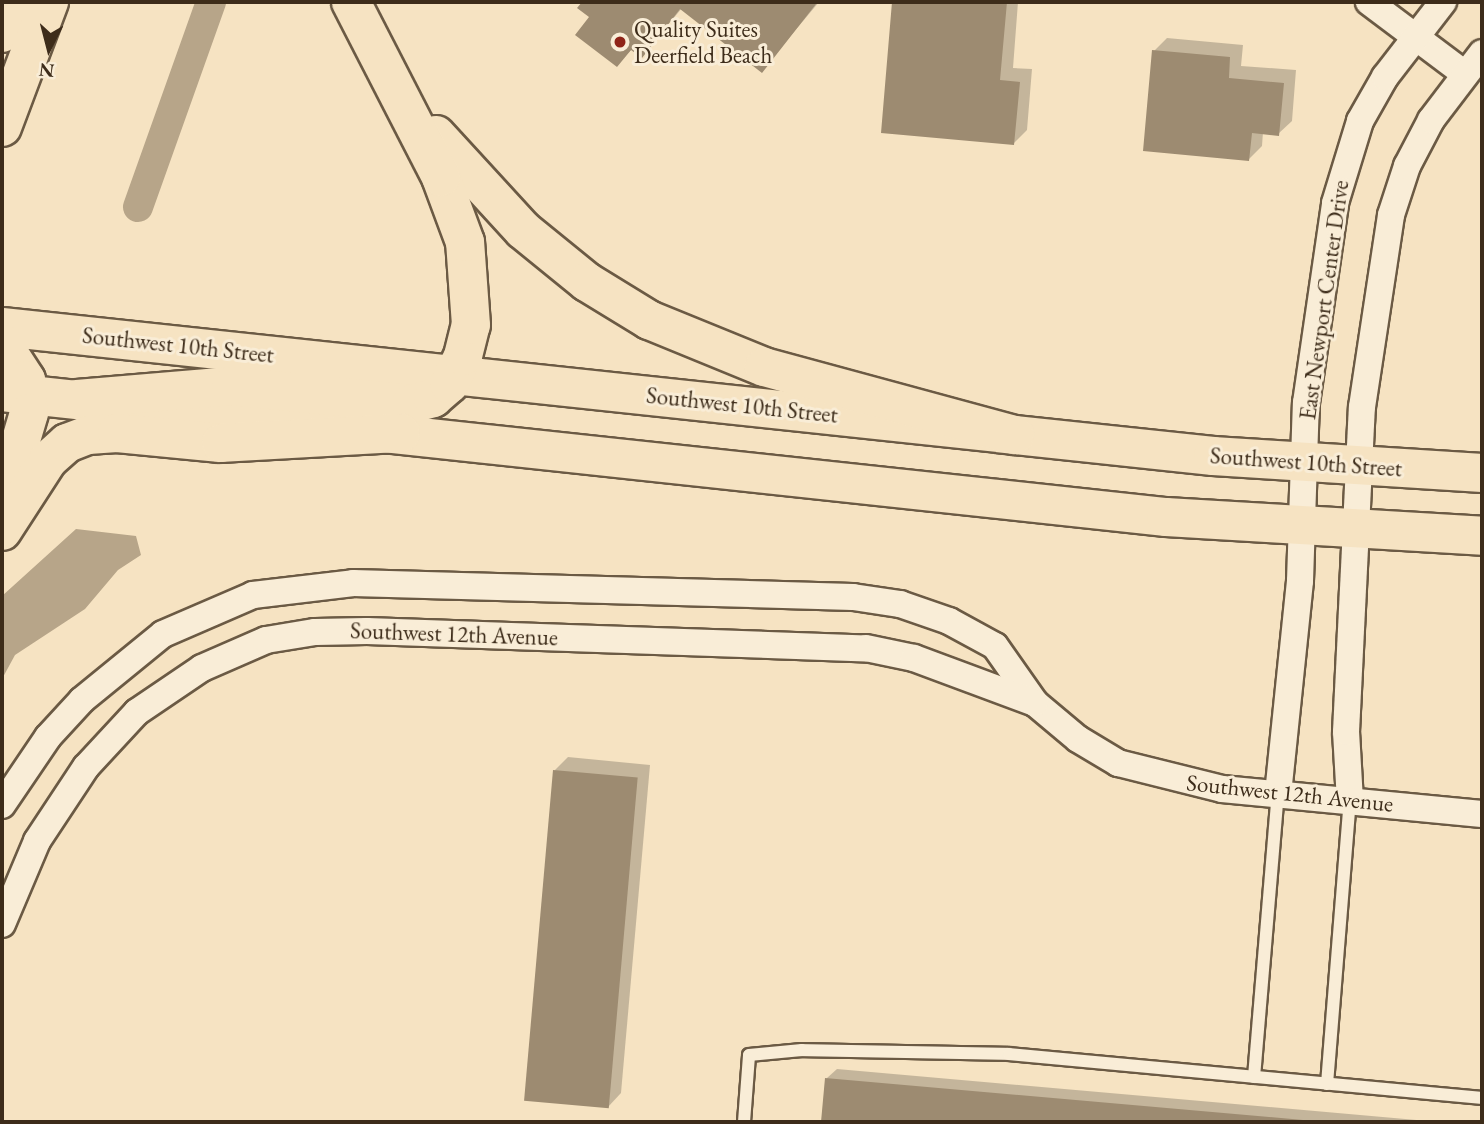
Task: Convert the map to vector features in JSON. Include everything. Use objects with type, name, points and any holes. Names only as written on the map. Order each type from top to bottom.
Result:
[{"type":"main road","points":[[2,33],[14,2]]},
{"type":"main road","points":[[2,127],[49,2]]},
{"type":"main road","points":[[77,399],[231,386],[411,404],[433,398],[455,374],[471,325],[465,242],[451,198],[384,72],[351,2]]},
{"type":"main road","points":[[384,72],[464,169],[523,230],[587,282],[649,320],[764,367],[1015,435]]},
{"type":"main road","name":"Southwest 10th Street","points":[[2,327],[1015,435],[1304,463],[1482,473]]},
{"type":"main road","points":[[2,343],[22,370],[16,393],[25,434],[2,506]]},
{"type":"main road","points":[[16,393],[1139,514],[1302,527],[1482,536]]},
{"type":"main road","points":[[2,531],[48,460],[67,443],[88,435],[117,432],[221,443],[401,433]]},
{"type":"street","points":[[1369,2],[1465,74]]},
{"type":"street","name":"East Newport Center Drive","points":[[1278,794],[1302,527],[1306,403],[1340,180],[1360,121],[1415,36],[1443,2]]},
{"type":"street","points":[[1350,801],[1346,732],[1362,407],[1391,215],[1407,166],[1431,120],[1482,53]]},
{"type":"street","name":"Southwest 12th Avenue","points":[[2,805],[48,737],[82,700],[163,634],[253,595],[302,586],[404,584],[839,597],[900,604],[948,621],[995,646],[1035,703],[1078,739],[1118,763],[1177,781],[1482,814]]},
{"type":"street","name":"Southwest 12th Avenue","points":[[2,924],[37,841],[86,767],[129,721],[202,668],[266,640],[315,632],[367,631],[866,648],[914,658],[1035,703]]},
{"type":"lane","points":[[1254,1077],[1278,794]]},
{"type":"lane","points":[[1326,1084],[1350,801]]},
{"type":"lane","points":[[744,1122],[749,1055],[802,1050],[931,1049],[1482,1098]]},
{"type":"shaded area","points":[[76,529],[136,536],[141,555],[118,570],[85,609],[15,655],[2,679],[2,596]]},
{"type":"building","name":"Quality Suites Deerfield Beach","points":[[582,2],[816,4],[762,73],[680,9],[642,58],[631,50],[617,67],[575,35],[589,17],[577,8]]},
{"type":"building","points":[[892,2],[1007,2],[1000,80],[1020,82],[1014,145],[881,133]]},
{"type":"building","points":[[1152,50],[1230,57],[1229,78],[1284,83],[1279,136],[1252,133],[1249,161],[1143,151]]},
{"type":"building","points":[[553,770],[638,777],[609,1108],[524,1101]]},
{"type":"building","points":[[825,1078],[1303,1120],[1303,1122],[821,1122]]},
{"type":"waterway","points":[[138,207],[211,2]]},
{"type":"place","name":"Quality Suites Deerfield Beach","points":[[620,42]]}]
